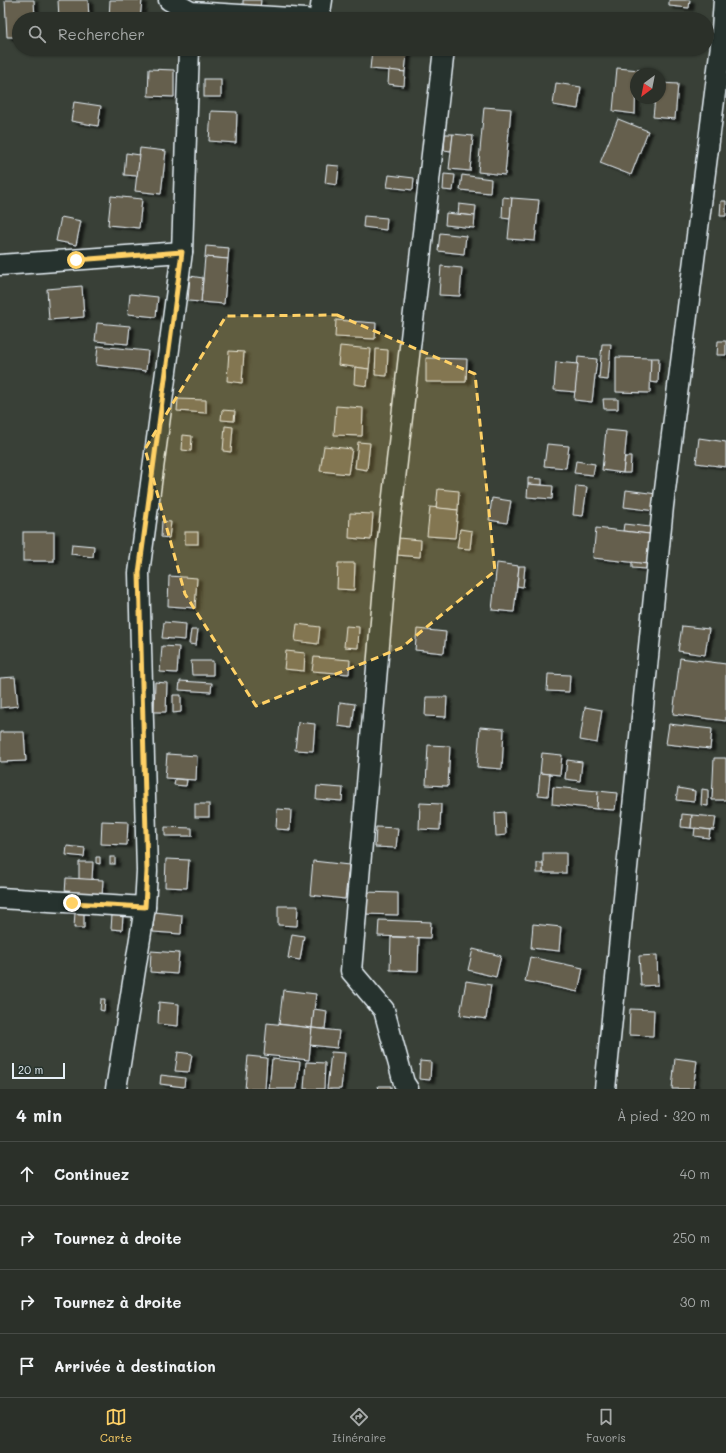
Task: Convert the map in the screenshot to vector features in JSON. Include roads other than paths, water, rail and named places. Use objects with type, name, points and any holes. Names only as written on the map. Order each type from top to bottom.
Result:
[{"type":"street","points":[[169,0],[190,10],[216,12]]},
{"type":"street","points":[[320,12],[322,0]]},
{"type":"street","points":[[605,1089],[663,506],[724,0]]},
{"type":"street","points":[[116,1089],[145,907],[147,871],[139,573],[182,252],[189,56]]},
{"type":"street","points":[[408,1089],[404,1083],[384,1010],[351,970],[388,540],[443,56]]},
{"type":"street","points":[[0,265],[182,252]]},
{"type":"street","points":[[0,898],[145,907]]}]
